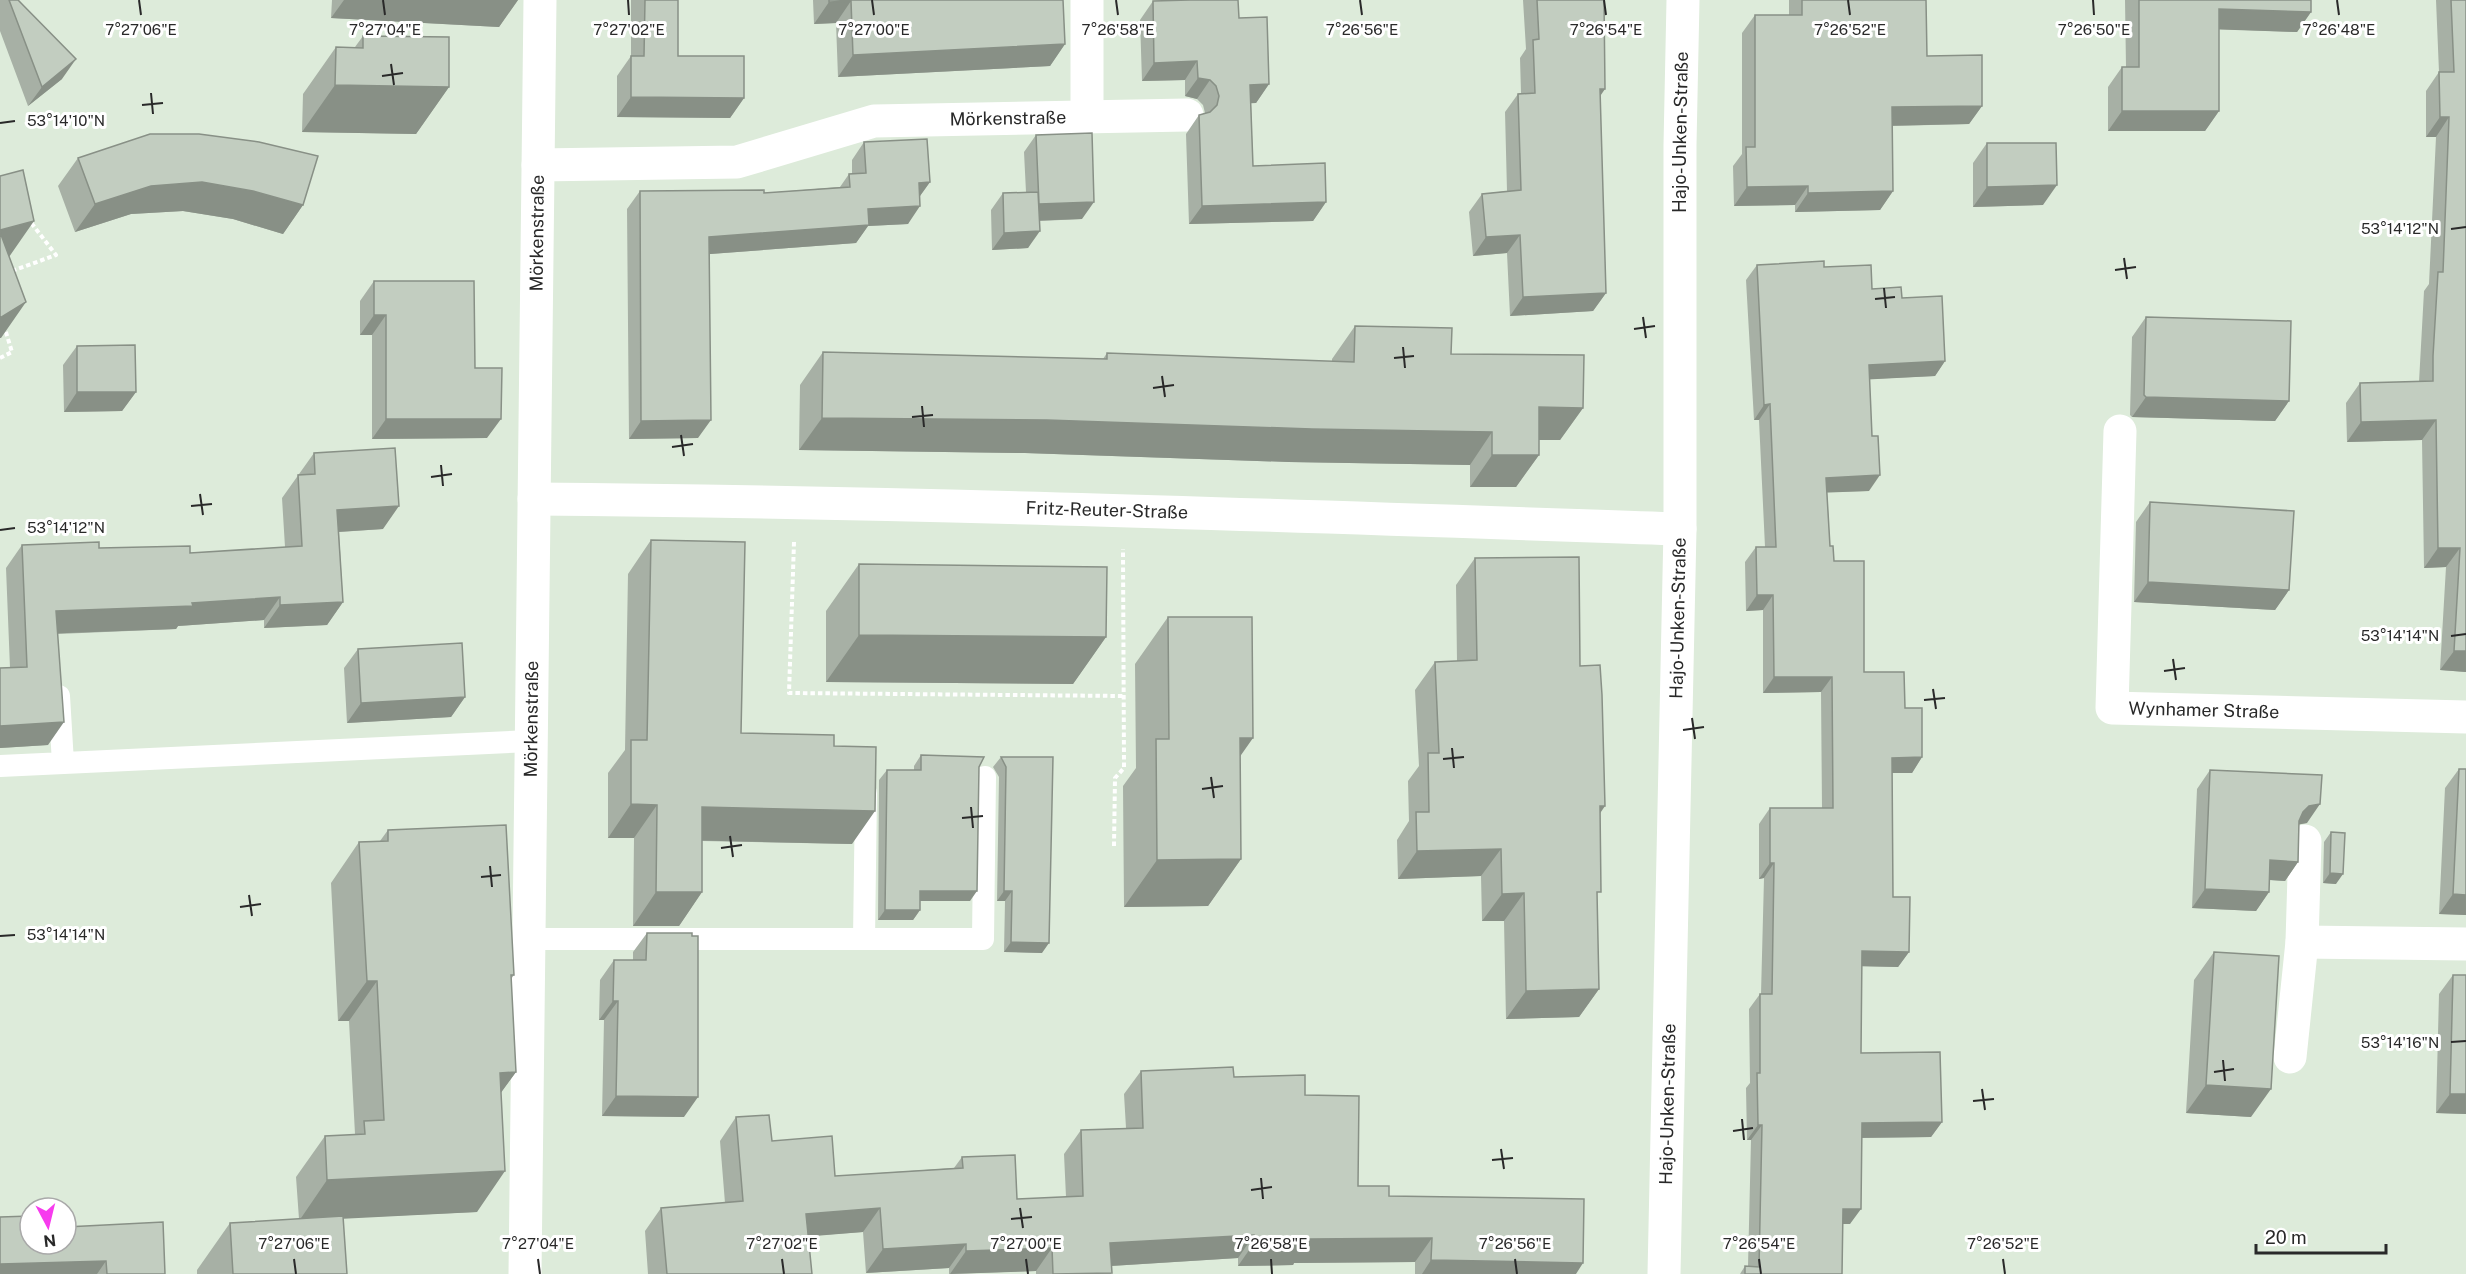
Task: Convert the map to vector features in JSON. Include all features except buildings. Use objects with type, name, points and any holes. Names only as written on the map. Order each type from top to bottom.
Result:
[{"type":"street","name":"Mörkenstraße","points":[[525,1274],[540,0]]},
{"type":"street","name":"Mörkenstraße","points":[[1086,117],[1087,0]]},
{"type":"street","name":"Hajo-Unken-Straße","points":[[1664,1274],[1680,529],[1680,145],[1683,0]]},
{"type":"street","name":"Mörkenstraße","points":[[538,165],[737,162],[874,121],[1186,115]]},
{"type":"street","name":"Wynhamer Straße","points":[[2120,430],[2112,708],[2466,717]]},
{"type":"street","name":"Fritz-Reuter-Straße","points":[[534,499],[795,501],[1122,509],[1680,529]]},
{"type":"street","points":[[2290,1057],[2302,942],[2305,841]]},
{"type":"street","points":[[2302,942],[2466,944]]},
{"type":"lane","points":[[58,680],[63,763]]},
{"type":"lane","points":[[0,766],[531,741]]},
{"type":"lane","points":[[864,939],[866,777]]},
{"type":"lane","points":[[528,939],[983,939],[985,777]]},
{"type":"path","points":[[6,273],[56,255],[22,211]]},
{"type":"path","points":[[0,358],[12,352],[3,324]]},
{"type":"path","points":[[795,501],[789,693],[1123,696]]},
{"type":"path","points":[[1114,846],[1114,778],[1124,768],[1122,509]]}]
